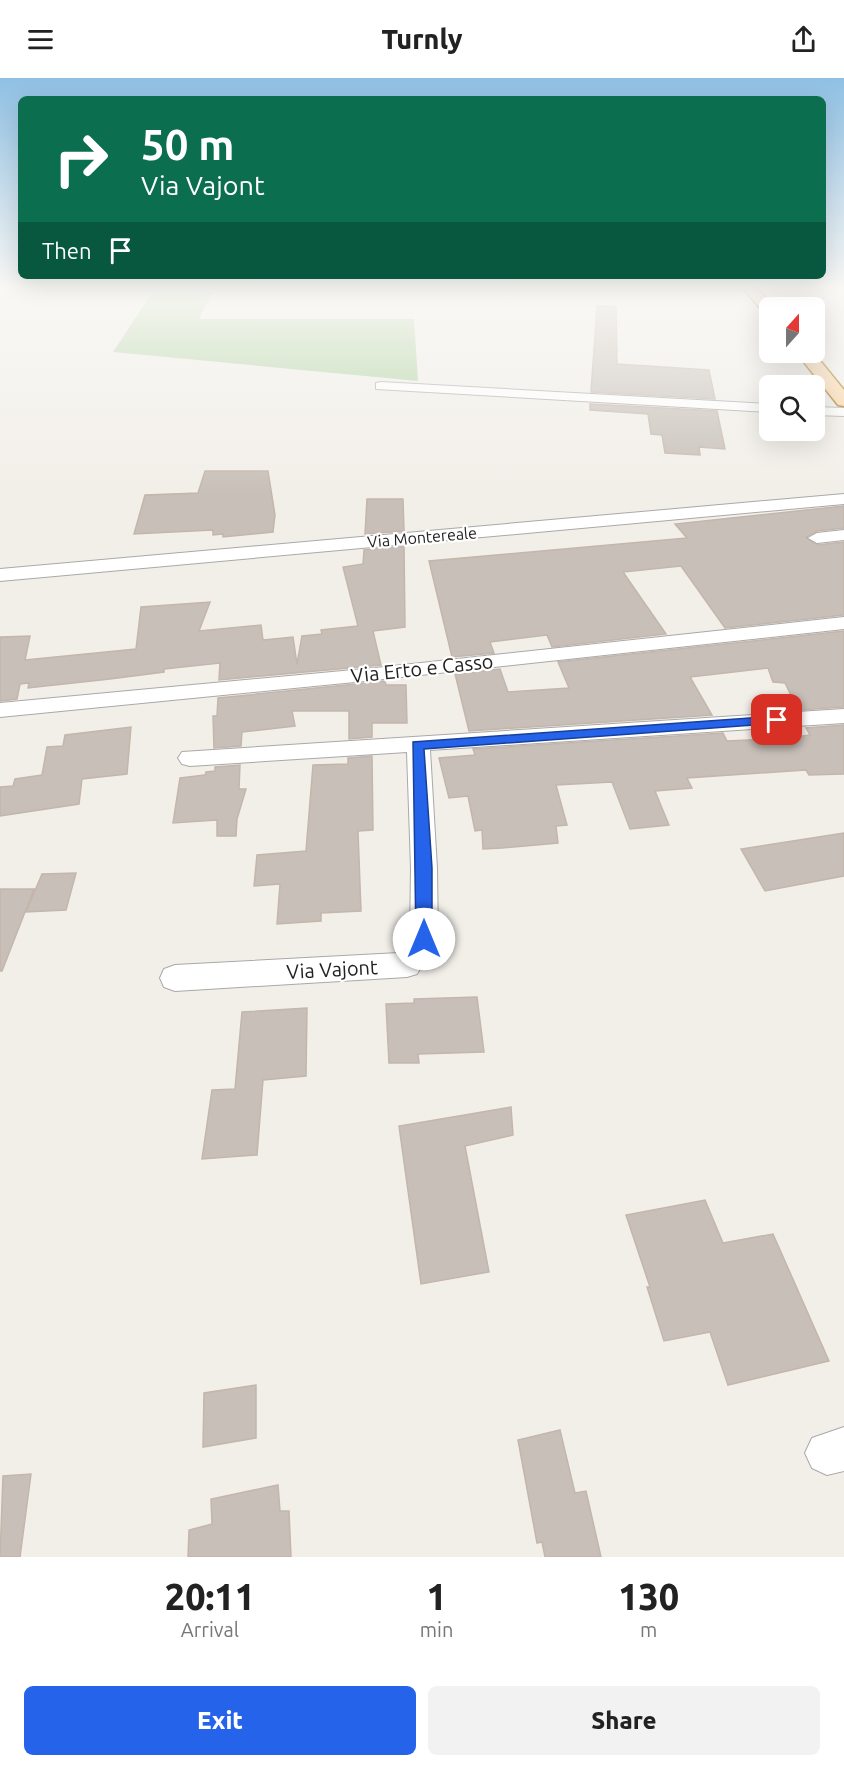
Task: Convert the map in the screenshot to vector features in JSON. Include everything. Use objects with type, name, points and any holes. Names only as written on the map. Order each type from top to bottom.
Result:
[{"type":"main road","points":[[813,363],[844,401]]},
{"type":"street","points":[[381,386],[759,407]]},
{"type":"street","points":[[825,411],[844,412]]},
{"type":"street","name":"Via Montereale","points":[[0,575],[844,499]]},
{"type":"street","points":[[817,538],[844,535]]},
{"type":"street","name":"Via Erto e Casso","points":[[0,710],[387,672],[844,623]]},
{"type":"street","points":[[190,758],[844,716]]},
{"type":"street","name":"Via Vajont","points":[[175,978],[407,965],[424,939],[424,868],[418,745]]},
{"type":"green space","points":[[166,357],[416,357],[418,381]]},
{"type":"building","points":[[593,357],[617,357],[617,364],[709,370],[715,399],[591,392]]},
{"type":"building","points":[[590,404],[717,411],[725,449],[699,447],[700,455],[665,453],[662,435],[651,434],[648,414],[590,410]]},
{"type":"building","points":[[205,471],[268,471],[275,515],[273,532],[223,537],[223,534],[213,535],[213,530],[134,534],[145,495],[198,493]]},
{"type":"building","points":[[367,499],[403,499],[404,531],[365,534]]},
{"type":"building","points":[[844,506],[844,528],[817,531],[806,537],[817,545],[844,542],[844,615],[725,628],[681,566],[623,572],[666,634],[552,647],[547,635],[490,642],[494,653],[452,657],[429,561],[687,538],[675,524]]},
{"type":"building","points":[[404,546],[405,627],[373,631],[381,665],[219,680],[220,663],[28,688],[29,683],[20,684],[17,699],[0,701],[0,637],[30,636],[25,660],[136,649],[141,607],[210,602],[199,631],[261,625],[263,640],[293,637],[297,664],[302,636],[322,634],[321,630],[358,626],[343,567],[363,564],[364,550]]},
{"type":"building","points":[[844,631],[844,707],[798,710],[785,683],[773,682],[768,668],[690,677],[712,715],[469,731],[455,674],[500,669],[508,692],[569,688],[558,662]]},
{"type":"building","points":[[385,681],[386,685],[406,685],[407,723],[372,723],[372,737],[349,739],[349,711],[292,711],[295,726],[242,732],[241,746],[214,748],[213,716],[217,716],[218,698]]},
{"type":"building","points":[[844,725],[844,774],[809,775],[806,770],[687,778],[692,788],[655,791],[669,825],[630,829],[612,782],[556,785],[567,825],[556,826],[558,843],[502,848],[483,849],[482,830],[475,831],[468,796],[449,798],[439,758],[475,755],[473,749],[723,733],[727,741],[788,738],[810,735],[806,728]]},
{"type":"building","points":[[131,727],[127,774],[82,779],[79,804],[0,816],[0,787],[13,786],[15,779],[42,775],[47,747],[63,746],[65,735]]},
{"type":"building","points":[[372,756],[373,830],[358,831],[361,911],[321,913],[321,921],[277,924],[280,884],[254,886],[257,855],[306,851],[313,765],[348,764],[348,758]]},
{"type":"building","points":[[240,765],[239,789],[246,789],[237,819],[236,836],[217,836],[217,820],[173,823],[180,778],[205,775],[206,772],[215,771],[215,767]]},
{"type":"building","points":[[844,833],[844,876],[765,891],[741,849]]},
{"type":"building","points":[[76,873],[66,910],[26,912],[42,874]]},
{"type":"building","points":[[0,889],[34,889],[2,971],[0,971]]},
{"type":"building","points":[[477,997],[484,1052],[418,1054],[419,1063],[389,1063],[386,1004],[414,1003],[414,999]]},
{"type":"building","points":[[307,1008],[306,1076],[263,1080],[257,1155],[202,1159],[212,1090],[235,1089],[242,1012]]},
{"type":"building","points":[[511,1107],[513,1135],[465,1146],[489,1272],[421,1284],[399,1126]]},
{"type":"building","points":[[705,1200],[723,1243],[773,1234],[829,1361],[728,1385],[710,1332],[664,1341],[647,1287],[650,1287],[626,1215]]},
{"type":"building","points":[[256,1385],[256,1438],[203,1447],[204,1393]]},
{"type":"building","points":[[560,1430],[575,1493],[586,1491],[601,1557],[545,1557],[542,1542],[537,1543],[518,1440]]},
{"type":"building","points":[[31,1474],[20,1557],[0,1557],[3,1476]]},
{"type":"building","points":[[278,1485],[280,1511],[289,1511],[291,1557],[188,1557],[189,1530],[212,1524],[211,1499]]},
{"type":"route","points":[[424,939],[424,868],[418,745],[777,720]]}]
